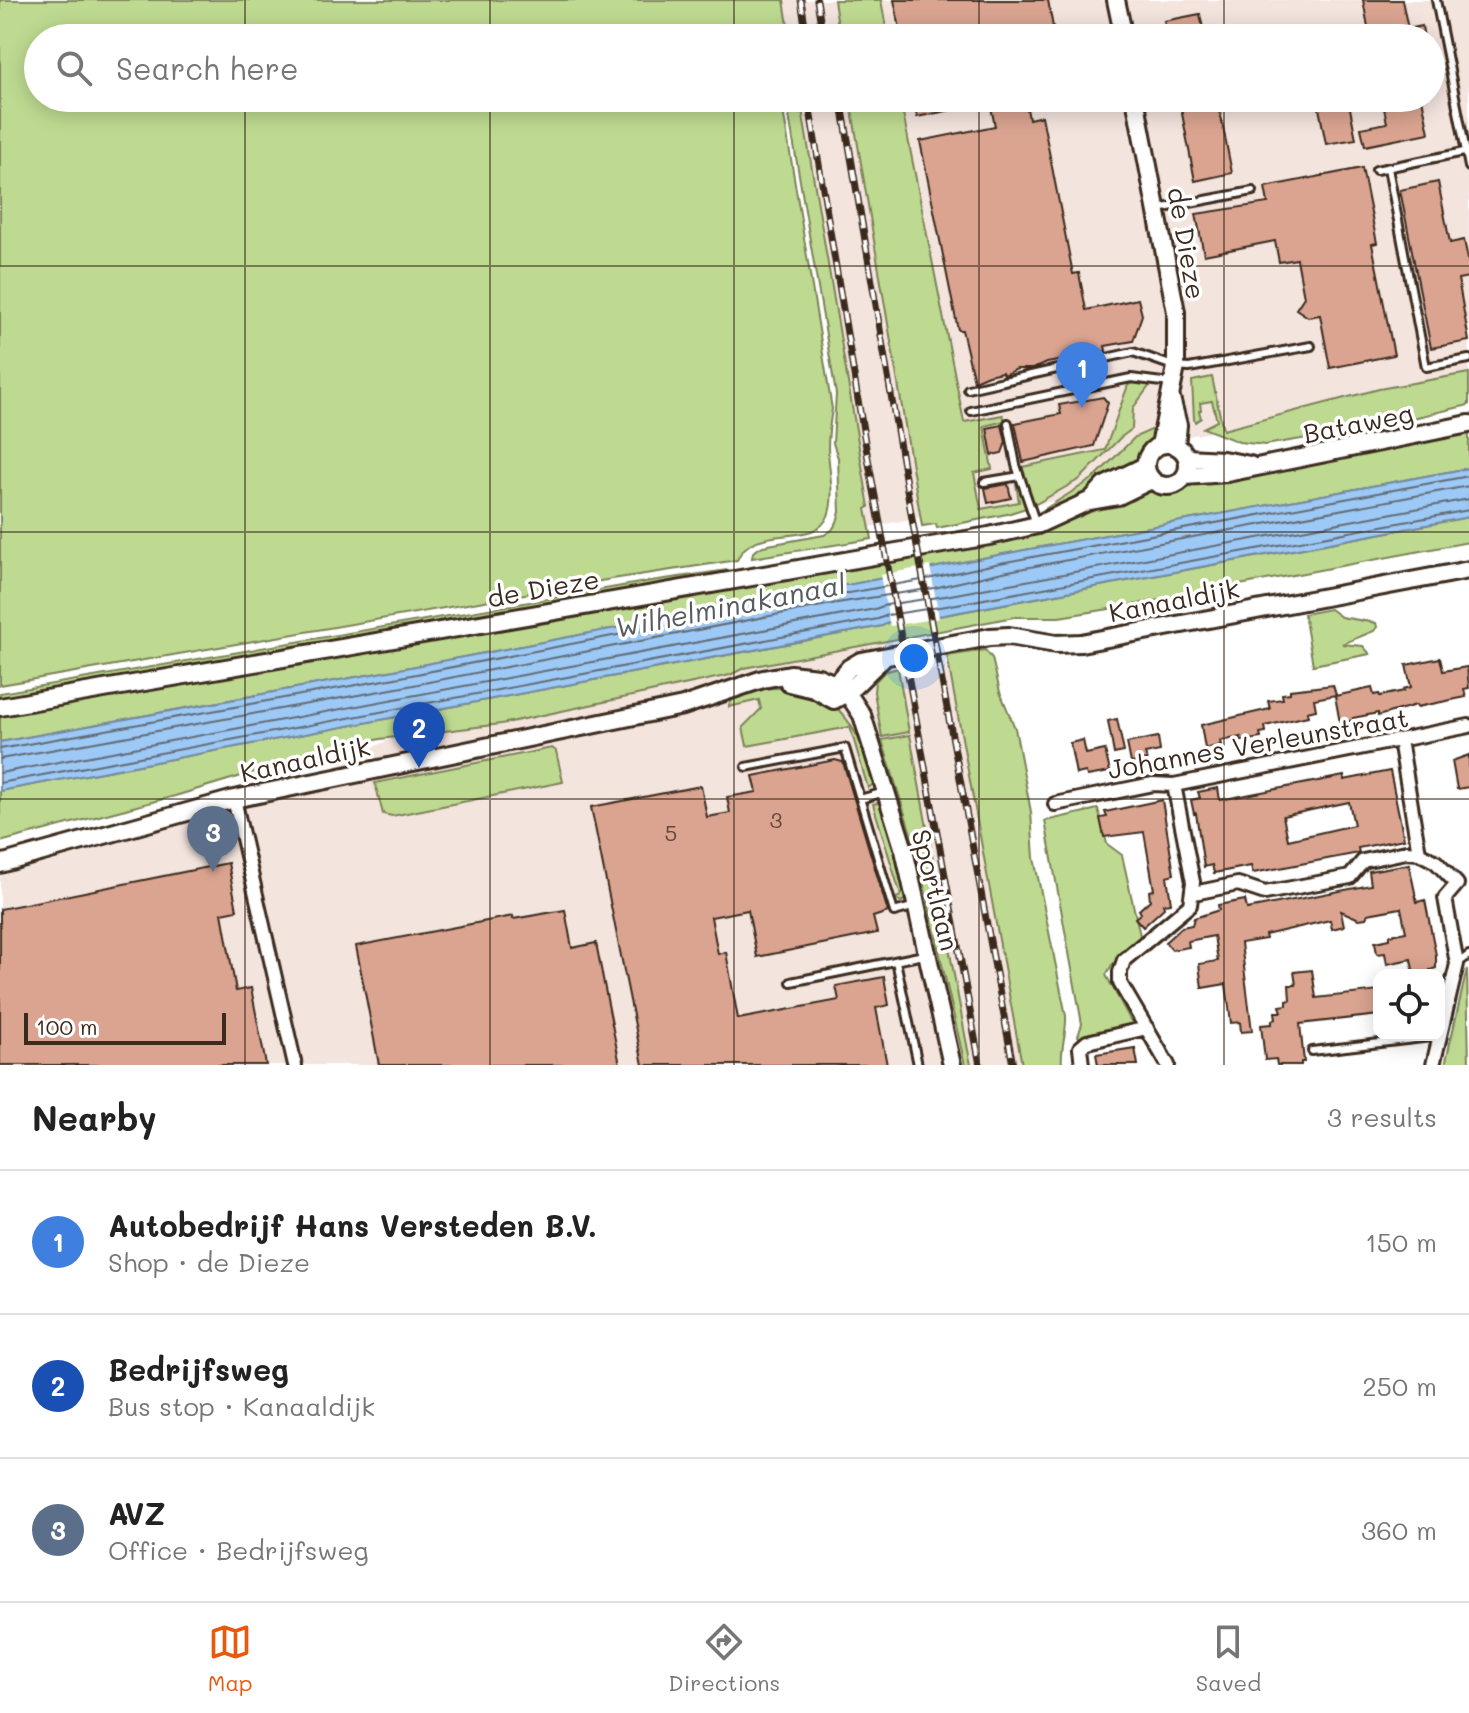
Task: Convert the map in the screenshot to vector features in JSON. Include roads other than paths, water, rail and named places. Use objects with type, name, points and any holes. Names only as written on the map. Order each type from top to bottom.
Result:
[{"type":"street","points":[[1116,0],[1121,24]]},
{"type":"street","name":"de Dieze","points":[[1138,112],[1176,312],[1173,383],[1164,418],[1174,450]]},
{"type":"street","name":"Bataweg","points":[[1185,476],[1227,473],[1469,424]]},
{"type":"street","points":[[1174,450],[1185,476],[1170,487],[1160,486],[1148,473],[1151,451],[1174,450]]},
{"type":"street","name":"Bataweg","points":[[1174,450],[1256,466]]},
{"type":"street","name":"de Dieze","points":[[0,707],[804,569],[1037,525],[1089,501],[1104,486],[1148,473]]},
{"type":"street","name":"Kanaaldijk","points":[[0,864],[234,799],[683,706],[763,679],[790,674],[818,677],[839,693],[849,668],[861,661],[990,637],[1009,636],[1056,644],[1081,643],[1469,570]]},
{"type":"street","name":"Sportlaan","points":[[839,693],[862,715],[904,850],[952,1065]]},
{"type":"street","name":"Johannes Verleunstraat","points":[[1055,804],[1153,784],[1174,785],[1469,726]]},
{"type":"street","points":[[1400,740],[1419,853]]},
{"type":"street","points":[[1168,1065],[1120,983],[1120,972],[1124,960],[1190,905],[1194,893],[1174,785]]},
{"type":"street","points":[[234,799],[295,1065]]},
{"type":"street","points":[[1194,893],[1238,884],[1265,893],[1350,877],[1363,861],[1406,852],[1419,853],[1436,862],[1463,884],[1445,898],[1457,964],[1445,1015]]},
{"type":"street","points":[[1082,1065],[1080,1048],[1087,1042],[1147,1028]]},
{"type":"street","points":[[1433,1065],[1439,1041]]},
{"type":"lane","points":[[1436,0],[1441,24]]},
{"type":"lane","points":[[1445,43],[1469,167]]},
{"type":"lane","points":[[1376,170],[1468,152]]},
{"type":"lane","points":[[1388,168],[1426,367],[1469,359]]},
{"type":"lane","points":[[1157,209],[1253,191]]},
{"type":"lane","points":[[971,411],[1131,378],[1173,383],[1209,366],[1311,346]]},
{"type":"lane","points":[[968,389],[1133,352],[1173,383]]},
{"type":"lane","points":[[1008,423],[1020,476],[1037,525]]},
{"type":"lane","points":[[984,482],[1020,476]]},
{"type":"lane","points":[[746,767],[845,748],[894,912],[916,906]]},
{"type":"lane","points":[[860,799],[885,792]]},
{"type":"lane","points":[[791,982],[927,954]]},
{"type":"lane","points":[[1457,964],[1469,955]]},
{"type":"lane","points":[[896,961],[918,1065]]},
{"type":"lane","points":[[1312,1051],[1397,1041]]},
{"type":"water","points":[[1469,468],[1469,517],[944,615],[889,622],[882,626],[0,791],[0,742]]},
{"type":"railway","points":[[801,0],[805,24]]},
{"type":"railway","points":[[817,0],[821,24]]},
{"type":"railway","points":[[810,112],[865,442],[980,1065]]},
{"type":"railway","points":[[843,112],[912,519],[1013,1065]]},
{"type":"place","name":"Autobedrijf Hans Versteden B.V.","points":[[1082,408]]},
{"type":"place","name":"Bedrijfsweg","points":[[419,768]]},
{"type":"place","name":"AVZ","points":[[213,872]]},
{"type":"water label","name":"Wilhelminakanaal","points":[[730,605]]}]
